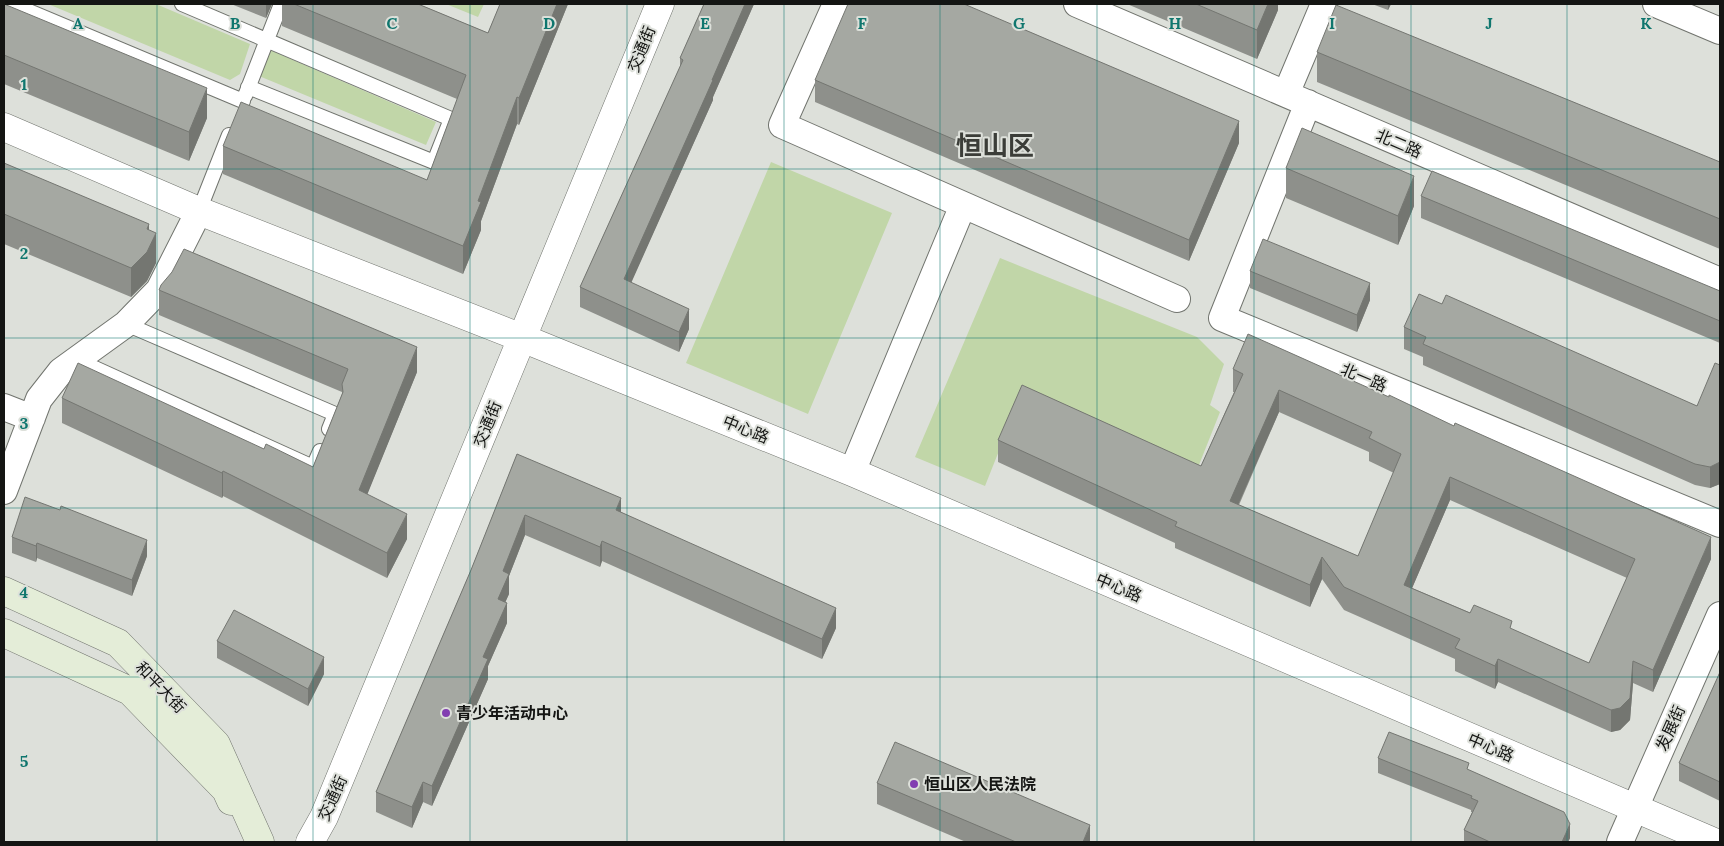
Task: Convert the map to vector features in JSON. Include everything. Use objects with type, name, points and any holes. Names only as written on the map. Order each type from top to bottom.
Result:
[{"type":"main road","name":"和平大街","points":[[4,591],[118,643],[216,744],[260,842]]},
{"type":"main road","name":"和平大街","points":[[4,633],[130,691],[226,790],[249,842]]},
{"type":"street","name":"交通街","points":[[310,842],[328,808],[660,4]]},
{"type":"street","points":[[836,4],[782,125],[1177,299]]},
{"type":"street","name":"北二路","points":[[1077,4],[1720,281]]},
{"type":"street","points":[[1297,98],[1324,4]]},
{"type":"street","points":[[1656,4],[1720,32]]},
{"type":"street","name":"北一路","points":[[1297,98],[1222,318],[1720,524]]},
{"type":"street","name":"中心路","points":[[4,127],[199,211],[522,338],[852,472],[1714,842]]},
{"type":"street","points":[[852,472],[963,205]]},
{"type":"street","points":[[4,491],[39,399],[61,371],[126,324],[158,290],[199,211]]},
{"type":"street","points":[[4,408],[32,418]]},
{"type":"street","name":"发展街","points":[[1620,842],[1720,614]]},
{"type":"lane","points":[[12,4],[239,110]]},
{"type":"lane","points":[[182,4],[451,118],[434,162],[248,87]]},
{"type":"lane","points":[[199,211],[281,4]]},
{"type":"lane","points":[[77,360],[313,467],[335,414],[126,324]]},
{"type":"green space","points":[[48,4],[156,4],[250,44],[240,74],[230,80]]},
{"type":"green space","points":[[446,4],[484,4],[478,17]]},
{"type":"green space","points":[[270,50],[436,122],[426,145],[259,76]]},
{"type":"green space","points":[[771,162],[892,213],[808,414],[686,363]]},
{"type":"green space","points":[[1000,258],[1197,337],[1224,364],[1210,405],[1220,412],[1195,475],[1020,398],[985,486],[915,457]]},
{"type":"building","points":[[4,4],[207,88],[189,132],[4,55]]},
{"type":"building","points":[[294,4],[418,4],[488,33],[500,4],[557,4],[519,98],[517,97],[478,201],[481,202],[463,246],[223,146],[241,102],[427,180],[466,75]]},
{"type":"building","points":[[704,4],[745,4],[624,279],[689,309],[679,332],[580,287],[683,60],[680,58]]},
{"type":"building","points":[[848,4],[964,4],[1239,121],[1189,240],[815,80]]},
{"type":"building","points":[[1196,4],[1268,4],[1257,30]]},
{"type":"building","points":[[1336,5],[1720,162],[1720,219],[1317,52]]},
{"type":"building","points":[[1302,128],[1414,176],[1398,216],[1286,168]]},
{"type":"building","points":[[4,163],[149,224],[147,229],[156,233],[147,252],[131,268],[4,214]]},
{"type":"building","points":[[1432,171],[1720,291],[1720,321],[1421,196]]},
{"type":"building","points":[[1263,239],[1370,283],[1357,315],[1250,271]]},
{"type":"building","points":[[184,249],[417,347],[359,490],[407,514],[387,553],[223,471],[222,473],[62,398],[78,363],[264,449],[266,444],[313,467],[343,392],[342,384],[348,369],[159,290],[172,272]]},
{"type":"building","points":[[1419,294],[1442,304],[1446,295],[1697,406],[1715,363],[1720,365],[1720,462],[1710,467],[1695,464],[1423,344],[1426,337],[1404,327]]},
{"type":"building","points":[[1248,334],[1389,397],[1389,395],[1454,426],[1455,423],[1711,537],[1653,670],[1633,661],[1630,698],[1620,708],[1611,710],[1498,659],[1495,666],[1455,648],[1460,639],[1344,587],[1322,557],[1310,585],[1175,526],[1177,522],[998,440],[1022,385],[1201,466],[1243,374],[1233,369]],"holes":[[[1279,390],[1372,432],[1369,438],[1401,454],[1358,556],[1230,501]],[[1450,477],[1635,559],[1589,663],[1510,628],[1512,621],[1474,605],[1470,613],[1404,585]]]},
{"type":"building","points":[[517,454],[621,498],[616,510],[836,608],[822,639],[602,541],[600,547],[525,515],[503,571],[509,574],[498,599],[507,603],[483,657],[488,659],[432,786],[423,782],[412,807],[376,792],[471,570]]},
{"type":"building","points":[[25,497],[60,510],[61,506],[147,540],[132,580],[37,543],[36,546],[12,537]]},
{"type":"building","points":[[234,610],[324,657],[308,689],[217,641]]},
{"type":"building","points":[[1720,672],[1720,782],[1679,763]]},
{"type":"building","points":[[1389,732],[1469,763],[1467,769],[1564,812],[1570,824],[1562,842],[1490,842],[1464,830],[1478,801],[1471,798],[1472,796],[1378,758]]},
{"type":"building","points":[[895,742],[1090,825],[1083,842],[1016,842],[877,783]]},
{"type":"place","name":"青少年活动中心","points":[[446,713]]},
{"type":"place","name":"恒山区人民法院","points":[[914,784]]},
{"type":"district","name":"恒山区","points":[[995,145]]}]
